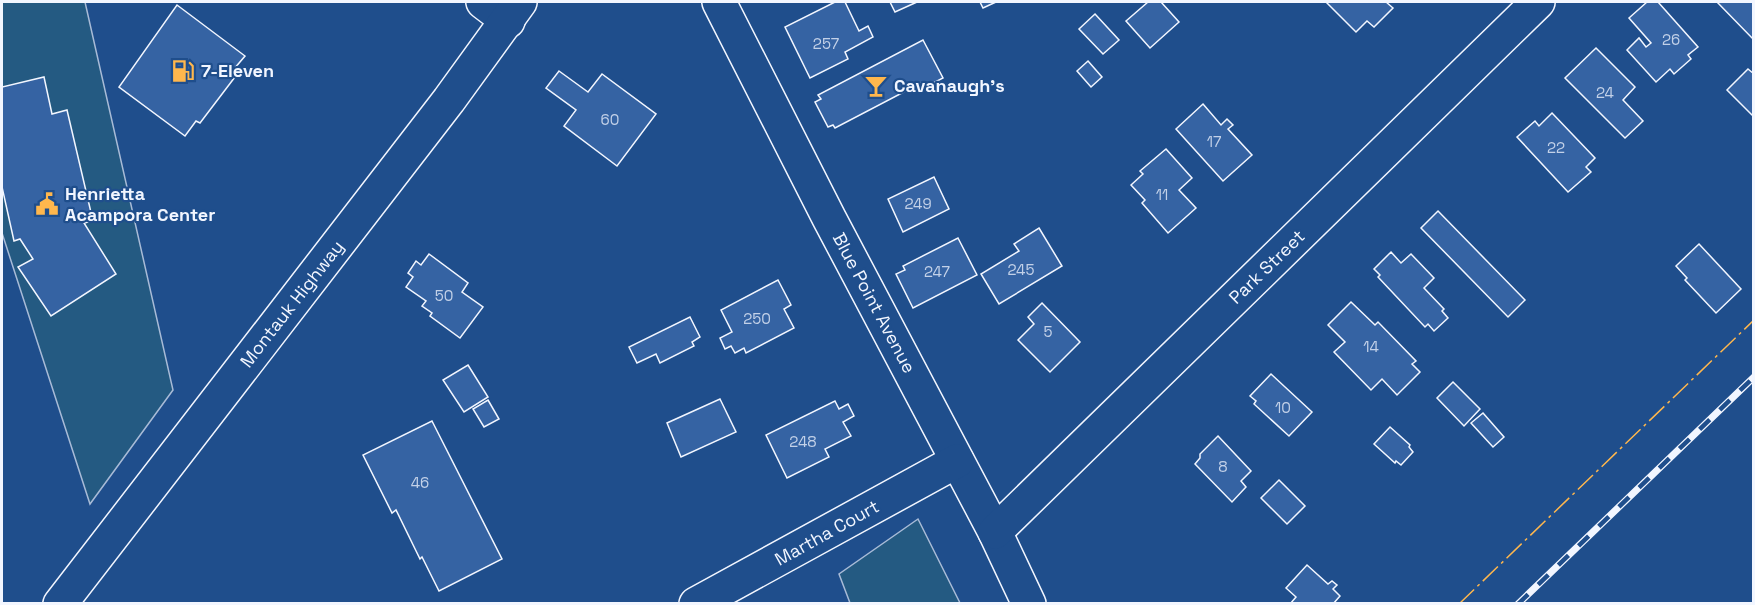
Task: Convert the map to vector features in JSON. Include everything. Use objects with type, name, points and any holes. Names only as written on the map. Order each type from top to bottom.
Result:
[{"type":"street","name":"Blue Point Avenue","points":[[719,2],[823,208],[995,532],[1029,603]]},
{"type":"street","name":"Park Street","points":[[995,532],[1538,2]]},
{"type":"street","name":"Montauk Highway","points":[[60,603],[310,282],[504,8]]},
{"type":"street","name":"Martha Court","points":[[696,603],[957,461]]},
{"type":"shaded area","points":[[2,2],[85,2],[173,390],[90,504],[2,233]]},
{"type":"shaded area","points":[[918,519],[960,603],[850,603],[839,574]]},
{"type":"building","points":[[835,2],[845,2],[859,31],[868,26],[873,37],[845,52],[848,59],[810,78],[785,27]]},
{"type":"building","points":[[890,2],[917,2],[895,12]]},
{"type":"building","points":[[980,2],[996,2],[983,8]]},
{"type":"building","points":[[1148,2],[1161,2],[1179,22],[1150,48],[1126,21]]},
{"type":"building","points":[[1326,2],[1386,2],[1393,8],[1374,27],[1367,21],[1356,32]]},
{"type":"building","points":[[1647,2],[1658,2],[1698,47],[1688,55],[1691,59],[1674,74],[1670,69],[1656,82],[1627,50],[1639,38],[1646,47],[1651,43],[1629,18]]},
{"type":"building","points":[[1717,2],[1754,2],[1753,39]]},
{"type":"building","name":"7-Eleven","points":[[177,5],[245,56],[234,69],[238,73],[200,123],[196,121],[185,136],[119,87]]},
{"type":"building","points":[[1095,14],[1119,40],[1103,54],[1079,29]]},
{"type":"building","name":"Cavanaugh's","points":[[923,40],[943,78],[924,88],[921,83],[835,128],[833,125],[828,127],[815,102],[821,99],[818,95]]},
{"type":"building","points":[[1596,48],[1635,87],[1623,100],[1643,121],[1625,138],[1565,78]]},
{"type":"building","points":[[1088,61],[1102,77],[1091,87],[1077,71]]},
{"type":"building","points":[[1748,69],[1754,74],[1754,117],[1727,90]]},
{"type":"building","points":[[559,71],[588,92],[602,74],[656,114],[617,166],[564,126],[576,110],[546,88]]},
{"type":"building","name":"Henrietta Acampora Center","points":[[44,77],[52,114],[67,110],[93,221],[84,223],[116,274],[51,316],[18,267],[33,259],[20,239],[14,241],[2,187],[2,87]]},
{"type":"building","points":[[1203,104],[1221,125],[1227,119],[1233,125],[1228,129],[1252,155],[1223,181],[1176,129]]},
{"type":"building","points":[[1552,113],[1595,158],[1586,167],[1591,172],[1568,192],[1517,137],[1535,121],[1539,126]]},
{"type":"building","points":[[1166,149],[1192,178],[1179,190],[1196,208],[1168,233],[1142,203],[1145,200],[1131,185],[1143,174],[1140,171]]},
{"type":"building","points":[[934,177],[949,209],[903,232],[888,199]]},
{"type":"building","points":[[1438,211],[1525,300],[1508,317],[1421,228]]},
{"type":"building","points":[[1039,228],[1062,266],[999,304],[981,274],[1019,251],[1014,244]]},
{"type":"building","points":[[958,238],[977,275],[913,308],[896,274],[905,270],[903,266]]},
{"type":"building","points":[[1699,244],[1741,289],[1716,313],[1685,280],[1687,278],[1676,266]]},
{"type":"building","points":[[1391,252],[1401,263],[1411,254],[1434,278],[1424,288],[1444,309],[1442,311],[1448,318],[1434,331],[1428,324],[1425,327],[1378,277],[1380,275],[1374,269]]},
{"type":"building","points":[[429,254],[468,283],[462,292],[483,307],[460,338],[430,316],[432,313],[422,306],[426,301],[406,287],[413,277],[408,273],[416,261],[421,265]]},
{"type":"building","points":[[778,280],[791,305],[784,309],[794,328],[746,353],[744,348],[735,353],[731,346],[725,349],[720,338],[732,332],[721,310]]},
{"type":"building","points":[[1351,302],[1375,325],[1378,322],[1416,361],[1412,364],[1420,372],[1397,395],[1382,379],[1371,390],[1334,352],[1345,342],[1328,325]]},
{"type":"building","points":[[1042,303],[1080,342],[1050,372],[1018,340],[1034,324],[1028,317]]},
{"type":"building","points":[[690,317],[700,337],[692,342],[694,346],[660,363],[656,354],[637,363],[629,347]]},
{"type":"building","points":[[468,365],[488,397],[464,412],[443,380]]},
{"type":"building","points":[[1271,374],[1312,412],[1289,436],[1254,404],[1256,401],[1250,396]]},
{"type":"building","points":[[1453,382],[1480,409],[1464,426],[1437,398]]},
{"type":"building","points":[[720,399],[736,432],[681,457],[667,423]]},
{"type":"building","points":[[488,400],[499,419],[484,427],[473,409]]},
{"type":"building","points":[[835,401],[839,409],[848,404],[854,416],[843,422],[851,436],[825,449],[829,457],[787,478],[766,435]]},
{"type":"building","points":[[1483,413],[1504,437],[1493,447],[1471,423]]},
{"type":"building","points":[[432,421],[502,559],[439,591],[396,510],[392,513],[363,455]]},
{"type":"building","points":[[1390,427],[1410,445],[1413,452],[1401,465],[1396,461],[1395,463],[1374,444]]},
{"type":"building","points":[[1218,436],[1251,471],[1241,481],[1246,487],[1232,502],[1195,464],[1200,454]]},
{"type":"building","points":[[1279,480],[1305,506],[1287,524],[1261,498]]},
{"type":"building","points":[[1307,565],[1328,584],[1332,581],[1337,585],[1333,589],[1340,596],[1333,604],[1290,604],[1296,597],[1286,588]]},
{"type":"railway","points":[[1518,604],[1754,377]]},
{"type":"power","points":[[1459,604],[1754,320]]},
{"type":"place","name":"7-Eleven","points":[[183,71]]},
{"type":"place","name":"Cavanaugh's","points":[[876,86]]},
{"type":"place","name":"Henrietta Acampora Center","points":[[47,204]]}]
